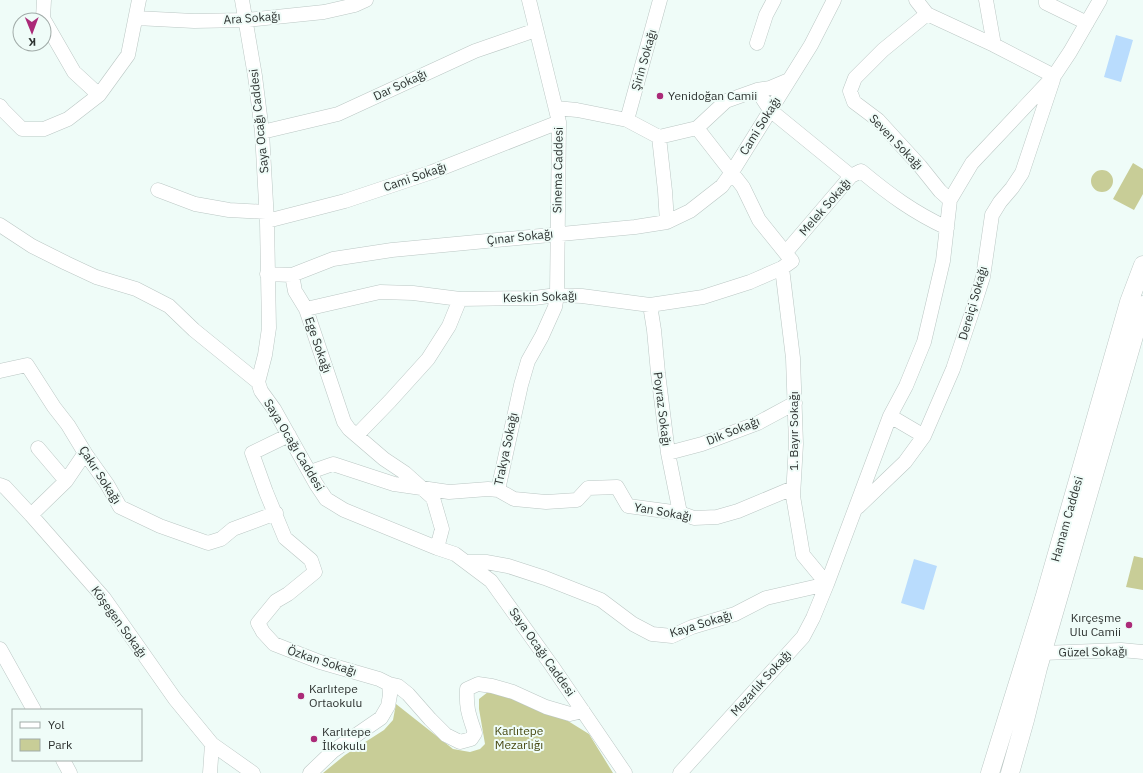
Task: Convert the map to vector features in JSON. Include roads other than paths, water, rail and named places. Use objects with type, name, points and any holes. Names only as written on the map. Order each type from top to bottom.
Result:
[{"type":"main road","name":"Hamam Caddesi","points":[[1133,333],[1132,295],[1143,266]]},
{"type":"main road","name":"Hamam Caddesi","points":[[990,773],[1024,690],[1133,333],[1143,305]]},
{"type":"main road","name":"Hamam Caddesi","points":[[1010,773],[1026,720],[1024,690]]},
{"type":"street","points":[[43,12],[44,0]]},
{"type":"street","points":[[0,106],[2,110],[22,130],[44,129],[68,119],[99,95],[128,55],[139,0]]},
{"type":"street","name":"Saya Ocağı Caddesi","points":[[242,0],[256,76],[262,132],[267,216],[269,328],[265,355],[258,382],[261,391],[274,409],[326,499],[344,510],[455,554],[468,562],[491,581],[583,711],[624,773]]},
{"type":"street","name":"Ara Sokağı","points":[[136,18],[194,21],[246,20],[324,12],[355,5],[366,0]]},
{"type":"street","name":"Sinema Caddesi","points":[[529,0],[560,122],[557,295]]},
{"type":"street","name":"Şirin Sokağı","points":[[627,120],[660,0]]},
{"type":"street","points":[[757,43],[766,15],[774,0]]},
{"type":"street","name":"Cami Sokağı","points":[[732,172],[810,45],[834,0]]},
{"type":"street","points":[[916,0],[927,14],[994,45],[1054,76]]},
{"type":"street","points":[[986,0],[994,45]]},
{"type":"street","points":[[1046,0],[1046,3],[1087,23]]},
{"type":"street","points":[[950,200],[972,164],[1054,76],[1070,52],[1100,0]]},
{"type":"street","name":"Seven Sokağı","points":[[927,14],[883,50],[855,78],[850,91],[854,102],[878,120],[920,166],[940,191],[950,200]]},
{"type":"street","name":"Dar Sokağı","points":[[262,132],[338,114],[475,51],[536,30]]},
{"type":"street","points":[[52,34],[74,72],[99,95]]},
{"type":"street","name":"Dereiçi Sokağı","points":[[855,510],[905,462],[924,436],[953,369],[972,315],[983,277],[992,215],[1022,173],[1054,76]]},
{"type":"street","name":"Cami Sokağı","points":[[659,137],[697,128],[726,101],[757,90],[770,88],[789,80]]},
{"type":"street","points":[[757,90],[770,110],[851,176]]},
{"type":"street","points":[[556,108],[577,110],[627,120],[659,137],[667,222]]},
{"type":"street","name":"Cami Sokağı","points":[[158,190],[202,205],[267,216],[345,201],[432,172],[560,122]]},
{"type":"street","points":[[697,128],[743,187],[759,220],[787,260]]},
{"type":"street","name":"Melek Sokağı","points":[[787,260],[851,176],[861,171],[894,197],[923,216],[947,228]]},
{"type":"street","name":"Çınar Sokağı","points":[[292,275],[333,259],[392,250],[592,232],[667,222],[690,211],[722,186],[732,172]]},
{"type":"street","name":"Mezarlık Sokağı","points":[[680,773],[803,637],[813,618],[890,416],[906,386],[924,342],[943,261],[950,200]]},
{"type":"street","points":[[0,225],[32,246],[66,263],[96,276],[136,289],[169,306],[194,330],[258,382]]},
{"type":"street","name":"Keskin Sokağı","points":[[306,309],[380,292],[413,293],[460,299],[534,298],[557,295],[582,296],[650,304],[703,297],[750,282],[787,260]]},
{"type":"street","name":"1. Bayır Sokağı","points":[[787,260],[795,402],[796,444],[793,496],[803,555],[827,584]]},
{"type":"street","points":[[267,274],[292,275]]},
{"type":"street","name":"Ege Sokağı","points":[[292,275],[295,291],[306,309],[344,422],[349,429],[405,473],[433,498],[442,529],[437,548]]},
{"type":"street","name":"Trakya Sokağı","points":[[310,472],[333,464],[394,484],[449,492],[488,489],[498,490],[521,385],[528,361],[542,336],[555,307],[557,295]]},
{"type":"street","points":[[357,435],[428,359],[449,326],[460,299]]},
{"type":"street","name":"Poyraz Sokağı","points":[[650,304],[668,453],[680,513]]},
{"type":"street","name":"Çakır Sokağı","points":[[0,371],[28,365],[54,407],[68,425],[85,453],[107,484],[120,507],[196,540],[208,543],[220,539],[233,529],[276,513]]},
{"type":"street","name":"Dik Sokağı","points":[[668,453],[702,444],[758,422],[795,402]]},
{"type":"street","points":[[890,416],[924,436]]},
{"type":"street","points":[[276,513],[266,492],[252,453],[289,435]]},
{"type":"street","points":[[38,448],[66,481]]},
{"type":"street","points":[[31,515],[66,481],[85,453]]},
{"type":"street","name":"Köşegen Sokağı","points":[[0,485],[4,487],[31,515],[104,598],[175,699],[212,744],[253,773]]},
{"type":"street","name":"Yan Sokağı","points":[[498,490],[514,499],[546,502],[577,500],[588,488],[617,487],[628,506],[680,513],[694,518],[717,517],[738,511],[793,488]]},
{"type":"street","name":"Özkan Sokağı","points":[[276,513],[285,538],[311,560],[315,572],[288,594],[276,601],[258,623],[263,632],[274,644],[320,662],[398,686],[408,694],[446,735],[460,742],[471,739],[475,733],[467,711],[466,699],[467,688],[478,684],[513,692],[546,707],[570,714],[583,711]]},
{"type":"street","name":"Kaya Sokağı","points":[[468,562],[486,562],[508,566],[545,578],[601,600],[633,624],[652,634],[672,636],[692,627],[735,614],[766,598],[827,584]]},
{"type":"street","points":[[0,649],[33,709]]},
{"type":"street","name":"Güzel Sokağı","points":[[1035,651],[1121,650],[1143,652]]},
{"type":"street","points":[[310,773],[333,751],[381,718],[388,706],[390,695],[389,684]]},
{"type":"street","points":[[210,773],[212,744]]},
{"type":"street","points":[[64,761],[70,773]]},
{"type":"water","points":[[1116,35],[1133,40],[1121,82],[1104,77]]},
{"type":"water","points":[[914,559],[937,566],[924,610],[901,603]]},
{"type":"place","name":"Yenidoğan Camii","points":[[660,96]]},
{"type":"place","name":"Kırçeşme Ulu Camii","points":[[1129,625]]},
{"type":"place","name":"Karlıtepe Ortaokulu","points":[[301,696]]},
{"type":"place","name":"Karlıtepe İlkokulu","points":[[314,739]]},
{"type":"park label","name":"Karlıtepe Mezarlığı","points":[[519,738]]}]
